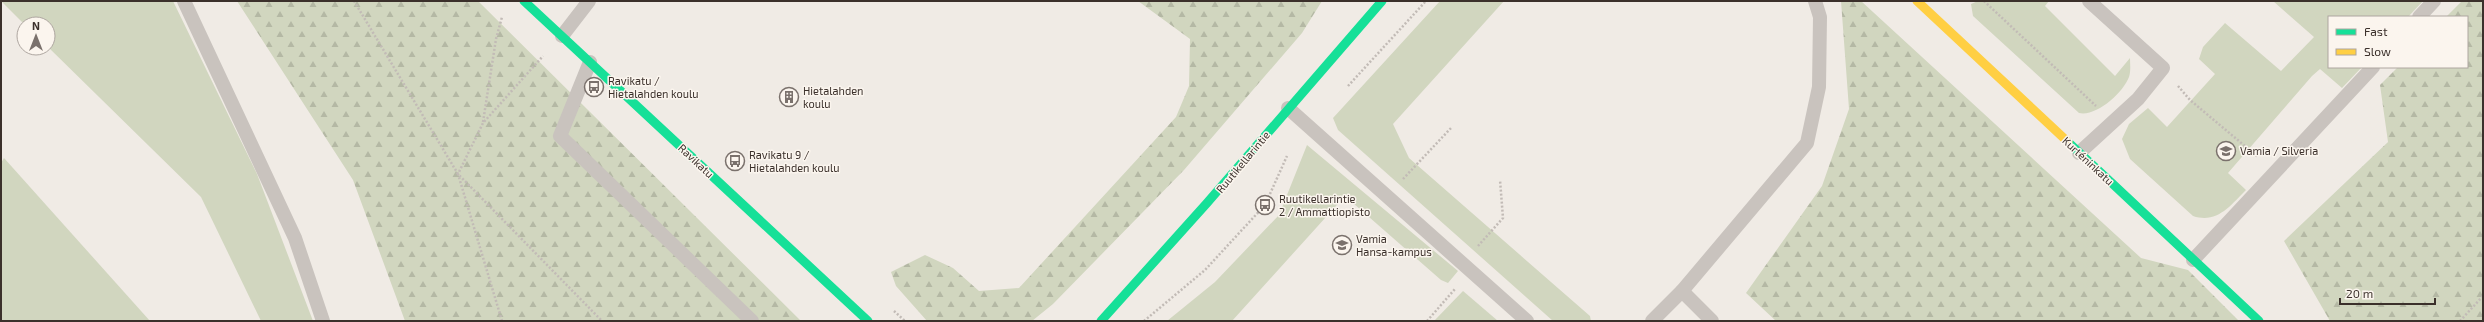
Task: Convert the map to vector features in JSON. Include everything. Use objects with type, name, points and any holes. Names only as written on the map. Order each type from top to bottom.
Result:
[{"type":"street","name":"Ravikatu","points":[[524,1],[863,320]]},
{"type":"street","name":"Ruutikellarintie","points":[[1101,321],[1207,204],[1288,108],[1382,1]]},
{"type":"street","name":"Kurténinkatu","points":[[1917,1],[2259,321]]},
{"type":"lane","points":[[184,1],[295,238],[323,321]]},
{"type":"lane","points":[[562,36],[589,1]]},
{"type":"lane","points":[[1652,321],[1682,291],[1807,143],[1819,87],[1820,17],[1814,1]]},
{"type":"lane","points":[[2079,153],[2138,99],[2163,68],[2089,1]]},
{"type":"lane","points":[[2420,16],[2434,1]]},
{"type":"lane","points":[[590,62],[560,136],[752,321]]},
{"type":"lane","points":[[2193,260],[2371,68]]},
{"type":"lane","points":[[1288,108],[1311,126],[1527,321]]},
{"type":"lane","points":[[1682,291],[1712,321]]},
{"type":"path","points":[[354,1],[458,174],[602,321]]},
{"type":"path","points":[[1342,92],[1426,1]]},
{"type":"path","points":[[1984,1],[2114,122]]},
{"type":"path","points":[[483,123],[496,39],[504,9]]},
{"type":"path","points":[[502,321],[458,174],[483,123],[562,36]]},
{"type":"path","points":[[2163,68],[2190,100],[2275,172]]},
{"type":"path","points":[[1144,321],[1206,270],[1265,205],[1289,152],[1311,126]]},
{"type":"path","points":[[1388,196],[1451,128]]},
{"type":"path","points":[[1427,321],[1503,218],[1500,180]]},
{"type":"path","points":[[2460,321],[2483,296]]},
{"type":"green space","points":[[1,1],[173,1],[257,174],[313,321],[261,321],[201,197],[56,55],[56,16],[16,16]]},
{"type":"green space","points":[[237,1],[478,1],[801,321],[405,321],[353,180]]},
{"type":"green space","points":[[1138,1],[1322,1],[1302,33],[1184,170],[1053,304],[1032,321],[927,321],[896,286],[891,272],[925,255],[953,268],[979,291],[1019,288],[1176,117],[1189,86],[1190,39]]},
{"type":"green space","points":[[1440,1],[1504,1],[1393,124],[1409,158],[1590,316],[1591,321],[1553,321],[1338,130],[1333,118]]},
{"type":"green space","points":[[1841,1],[1861,1],[2141,258],[2188,270],[2239,321],[1776,321],[1746,293],[1822,186],[1849,109]]},
{"type":"green space","points":[[1978,1],[2049,1],[2045,6],[2115,76],[2130,58],[2130,75],[2126,83],[2115,96],[2101,108],[2086,113],[2079,113],[1973,16],[1971,4]]},
{"type":"green space","points":[[2273,1],[2423,1],[2409,16],[2328,16],[2328,68],[2361,68],[2342,88],[2320,69],[2312,76],[2228,173],[2246,190],[2229,207],[2216,216],[2202,218],[2193,216],[2130,159],[2122,139],[2129,124],[2148,108],[2167,127],[2215,74],[2199,59],[2203,47],[2225,23],[2281,71],[2314,37]]},
{"type":"green space","points":[[2462,1],[2483,1],[2483,321],[2330,321],[2284,241],[2388,142],[2380,85],[2397,68],[2468,68],[2468,16],[2447,16]]},
{"type":"green space","points":[[1307,145],[1458,271],[1448,283],[1441,280],[1345,196],[1232,321],[1167,321],[1215,282],[1279,215]]},
{"type":"green space","points":[[4,158],[150,321],[1,321],[1,163]]},
{"type":"green space","points":[[1463,291],[1498,321],[1434,321]]},
{"type":"traffic: fast","points":[[524,1],[868,321]]},
{"type":"traffic: fast","points":[[1101,321],[1207,203],[1382,1]]},
{"type":"traffic: fast","points":[[2068,142],[2259,321]]},
{"type":"traffic: slow","points":[[1917,1],[2068,142]]},
{"type":"place","name":"Ravikatu / Hietalahden koulu","points":[[594,87]]},
{"type":"place","name":"Hietalahden koulu","points":[[789,97]]},
{"type":"place","name":"Vamia / Silveria","points":[[2226,151]]},
{"type":"place","name":"Ravikatu 9 / Hietalahden koulu","points":[[735,161]]},
{"type":"place","name":"Ruutikellarintie 2 / Ammattiopisto","points":[[1265,205]]},
{"type":"place","name":"Vamia Hansa-kampus","points":[[1342,245]]}]
